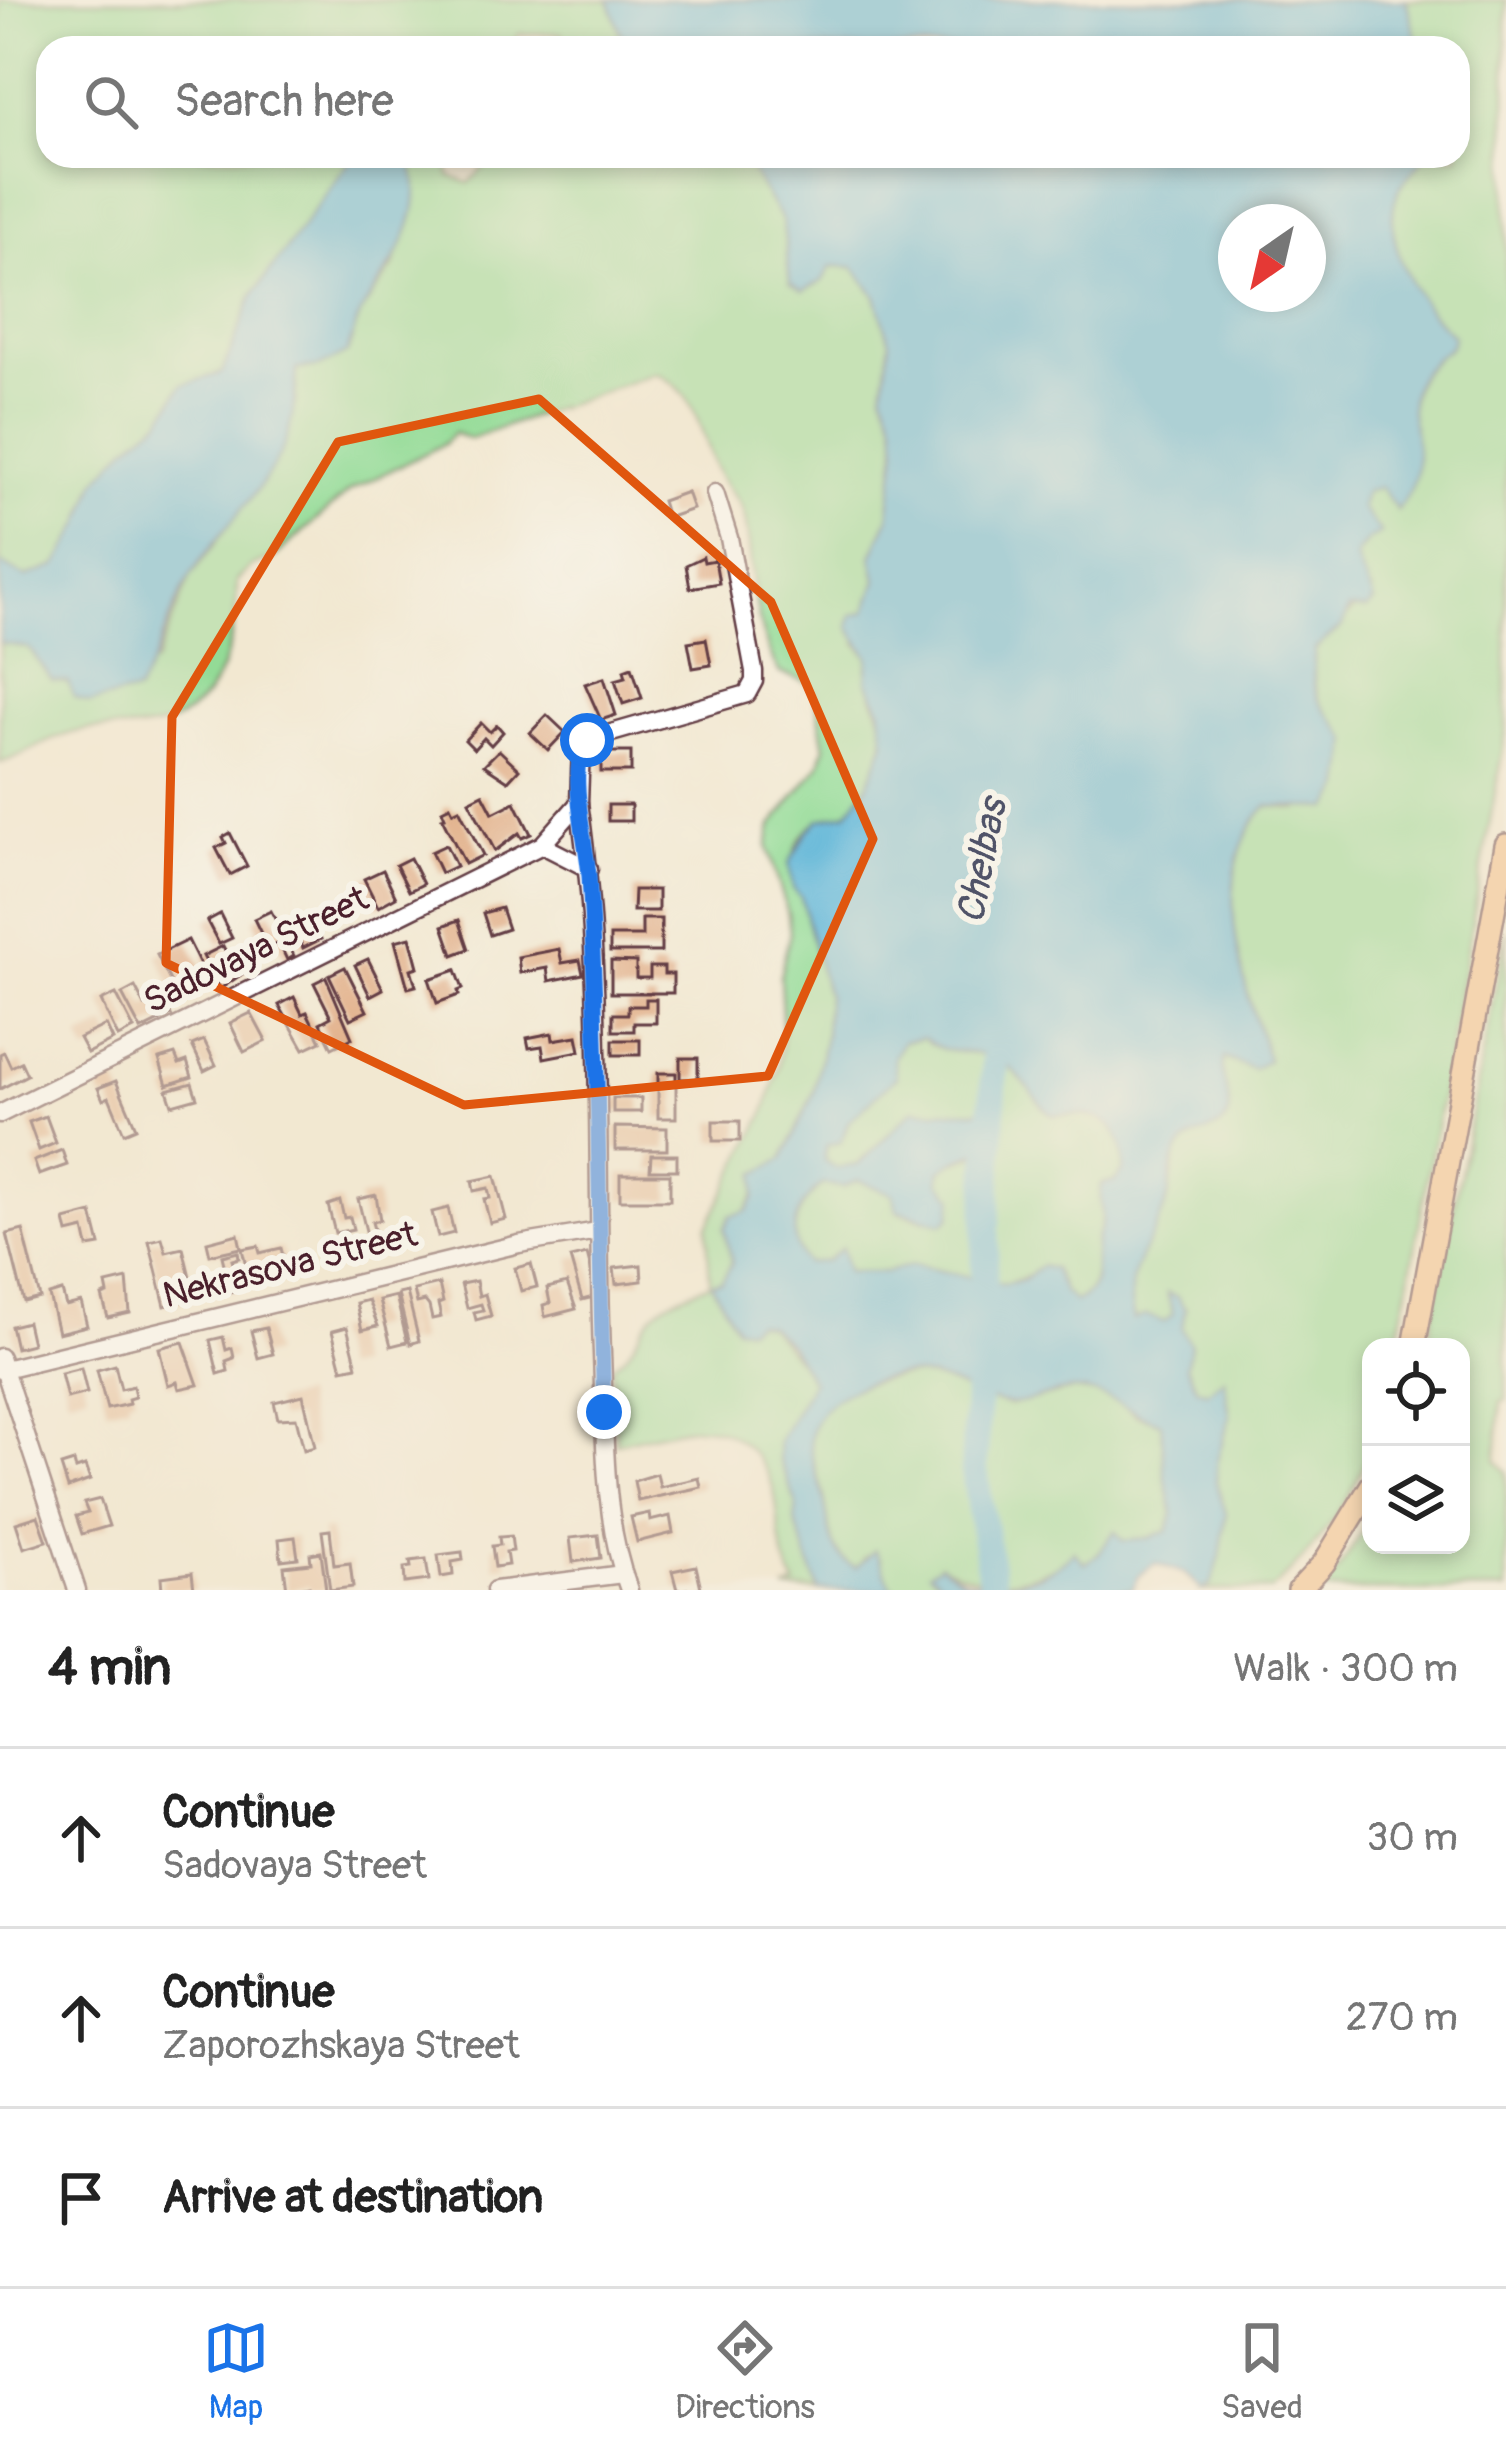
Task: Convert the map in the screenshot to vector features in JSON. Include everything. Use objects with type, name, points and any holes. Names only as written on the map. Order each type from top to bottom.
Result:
[{"type":"main road","points":[[1416,1338],[1506,845]]},
{"type":"main road","points":[[1299,1590],[1324,1563],[1362,1501]]},
{"type":"street","points":[[495,1590],[626,1582],[613,1521],[604,1412],[597,1051],[589,869],[579,802],[580,755],[587,740],[739,698],[752,689],[754,670],[716,494]]},
{"type":"street","name":"Sadovaya Street","points":[[0,1114],[542,845],[579,802]]},
{"type":"street","points":[[542,845],[589,869]]},
{"type":"street","name":"Nekrasova Street","points":[[1,1365],[519,1244],[598,1231]]},
{"type":"street","points":[[1,1365],[76,1590]]},
{"type":"highlighted area","points":[[539,399],[771,602],[873,839],[768,1076],[464,1105],[166,963],[172,717],[338,442]]},
{"type":"green space","points":[[0,0],[609,0],[622,36],[36,36],[36,168],[345,168],[253,295],[222,373],[182,385],[161,420],[126,448],[96,482],[81,524],[57,566],[26,577],[0,563]]},
{"type":"green space","points":[[1406,0],[1506,0],[1506,730],[1397,1338],[1362,1338],[1362,1466],[1331,1522],[1271,1590],[1202,1590],[1211,1585],[1226,1514],[1216,1483],[1230,1416],[1224,1379],[1208,1392],[1197,1389],[1186,1366],[1191,1345],[1181,1328],[1185,1309],[1164,1323],[1133,1320],[1128,1291],[1135,1265],[1168,1199],[1176,1153],[1188,1139],[1211,1130],[1229,1112],[1220,1071],[1224,1058],[1268,1060],[1235,929],[1237,862],[1248,832],[1267,806],[1298,809],[1338,725],[1316,691],[1315,649],[1372,592],[1358,573],[1356,555],[1368,540],[1361,508],[1365,492],[1417,459],[1412,395],[1424,370],[1451,346],[1453,336],[1427,308],[1405,272],[1393,212],[1399,189],[1416,168],[1470,168],[1470,36],[1416,36]]},
{"type":"green space","points":[[412,168],[449,168],[450,176],[469,183],[483,168],[749,168],[783,222],[790,283],[822,281],[831,266],[854,267],[876,296],[890,342],[883,392],[895,422],[897,449],[889,518],[872,556],[877,580],[857,643],[869,657],[868,681],[883,722],[883,746],[860,798],[845,813],[813,825],[794,854],[792,877],[827,996],[825,1036],[814,1092],[783,1159],[767,1170],[746,1212],[730,1216],[724,1229],[732,1262],[722,1281],[712,1283],[756,1322],[768,1325],[812,1382],[778,1442],[779,1459],[797,1505],[795,1521],[819,1590],[785,1590],[796,1585],[783,1551],[771,1483],[737,1439],[698,1427],[616,1443],[612,1366],[656,1311],[710,1283],[707,1227],[764,1115],[779,1069],[780,977],[790,933],[768,847],[772,826],[820,764],[825,747],[815,691],[805,681],[780,673],[771,655],[759,618],[743,512],[717,472],[696,415],[681,390],[655,373],[470,439],[454,433],[444,444],[351,490],[273,558],[252,566],[237,581],[227,654],[206,696],[190,712],[143,729],[73,732],[0,763],[0,643],[29,648],[52,680],[155,663],[191,575],[258,487],[295,403],[297,369],[319,367],[347,353],[361,311],[395,264]]},
{"type":"green space","points":[[1506,931],[1506,1400],[1501,1401],[1496,1460],[1506,1471],[1506,1590],[1320,1590],[1362,1532],[1362,1554],[1470,1554],[1470,1338],[1429,1338]]},
{"type":"green space","points":[[924,1038],[942,1049],[997,1059],[1052,1115],[1095,1118],[1113,1128],[1119,1138],[1124,1171],[1115,1181],[1102,1184],[1094,1276],[1089,1291],[1075,1303],[1053,1269],[1004,1284],[913,1265],[887,1272],[847,1272],[844,1261],[805,1263],[795,1241],[796,1220],[823,1184],[843,1187],[858,1180],[894,1194],[898,1211],[925,1220],[940,1170],[974,1156],[990,1109],[939,1114],[914,1109],[857,1165],[836,1168],[824,1160],[827,1145],[841,1142],[848,1122],[895,1077],[894,1058],[903,1041]]},
{"type":"green space","points":[[917,1375],[949,1381],[974,1396],[1010,1405],[1072,1390],[1111,1395],[1136,1415],[1161,1422],[1173,1513],[1168,1531],[1149,1539],[1123,1541],[1115,1532],[1086,1562],[1013,1580],[973,1578],[940,1564],[943,1584],[934,1590],[894,1590],[883,1575],[881,1559],[867,1555],[856,1569],[840,1555],[831,1538],[811,1434],[825,1406],[838,1397],[869,1383]]},
{"type":"water","points":[[609,0],[1406,0],[1416,36],[622,36]]},
{"type":"water","points":[[345,168],[412,168],[413,217],[397,254],[361,312],[347,353],[319,367],[297,369],[285,443],[254,494],[192,573],[137,692],[90,703],[74,697],[68,682],[52,680],[29,648],[0,643],[0,563],[26,577],[57,566],[81,524],[96,482],[126,448],[161,420],[182,385],[222,373],[253,295]]},
{"type":"water","points":[[749,168],[1415,168],[1402,184],[1393,212],[1398,252],[1415,290],[1453,335],[1451,346],[1416,382],[1411,398],[1417,465],[1409,492],[1397,510],[1380,487],[1365,492],[1361,508],[1381,533],[1356,555],[1374,602],[1367,609],[1349,609],[1342,626],[1315,649],[1315,692],[1349,740],[1343,787],[1330,808],[1267,806],[1248,832],[1237,862],[1235,929],[1268,1060],[1253,1069],[1224,1058],[1229,1113],[1222,1124],[1179,1150],[1168,1197],[1132,1284],[1134,1320],[1146,1315],[1164,1322],[1173,1314],[1167,1293],[1177,1297],[1185,1309],[1182,1329],[1191,1345],[1186,1366],[1197,1388],[1208,1392],[1224,1378],[1230,1416],[1216,1482],[1226,1514],[1220,1557],[1211,1585],[1202,1590],[1184,1573],[1155,1563],[1139,1576],[1132,1590],[934,1590],[942,1583],[929,1572],[940,1564],[962,1579],[1009,1583],[1052,1569],[1074,1551],[1085,1564],[1115,1531],[1123,1541],[1149,1539],[1168,1531],[1173,1513],[1161,1423],[1088,1392],[1067,1390],[1022,1403],[1004,1403],[939,1380],[902,1375],[869,1382],[838,1397],[816,1420],[811,1434],[833,1544],[856,1568],[875,1550],[894,1590],[819,1590],[795,1521],[797,1505],[779,1459],[778,1442],[812,1382],[789,1344],[768,1325],[756,1322],[747,1328],[736,1327],[711,1283],[722,1281],[732,1263],[724,1229],[730,1216],[747,1211],[755,1197],[756,1174],[783,1159],[814,1092],[825,1036],[827,996],[789,863],[820,819],[847,813],[868,785],[885,742],[880,707],[867,681],[869,657],[849,627],[852,615],[866,611],[877,580],[872,556],[889,518],[897,449],[895,422],[883,392],[890,342],[876,296],[854,267],[831,266],[822,281],[803,291],[790,283],[783,222]],"holes":[[[924,1038],[942,1049],[997,1059],[1052,1115],[1095,1117],[1119,1139],[1124,1170],[1115,1181],[1102,1184],[1095,1276],[1090,1291],[1075,1302],[1064,1292],[1053,1269],[1041,1266],[1024,1280],[1004,1284],[912,1265],[887,1272],[847,1272],[842,1248],[826,1261],[806,1263],[799,1252],[796,1220],[806,1200],[823,1184],[843,1187],[858,1180],[893,1194],[897,1210],[943,1224],[951,1216],[954,1197],[940,1182],[940,1171],[985,1148],[1002,1116],[985,1111],[914,1109],[858,1165],[836,1168],[824,1160],[827,1145],[841,1142],[848,1122],[896,1077],[894,1058],[903,1041]]]},
{"type":"building","points":[[687,492],[693,509],[667,518],[662,501]]},
{"type":"building","points":[[703,557],[704,562],[715,560],[719,583],[690,588],[686,565]]},
{"type":"building","points":[[706,639],[711,665],[693,668],[688,642]]},
{"type":"building","points":[[632,667],[642,698],[623,704],[615,680],[626,677],[624,670]]},
{"type":"building","points":[[604,678],[616,715],[601,720],[585,684]]},
{"type":"building","points":[[547,715],[565,732],[548,750],[530,733]]},
{"type":"building","points":[[481,723],[490,732],[497,725],[503,732],[491,745],[484,738],[474,749],[465,740]]},
{"type":"building","points":[[499,750],[519,769],[508,781],[484,765]]},
{"type":"building","points":[[601,752],[631,752],[631,772],[601,772]]},
{"type":"building","points":[[483,794],[493,813],[515,802],[531,834],[522,838],[519,833],[495,851],[469,801]]},
{"type":"building","points":[[608,805],[631,805],[631,821],[608,821]]},
{"type":"building","points":[[450,806],[453,812],[459,809],[483,855],[465,864],[442,818],[442,810]]},
{"type":"building","points":[[230,833],[247,866],[230,875],[216,848],[226,843],[223,837]]},
{"type":"building","points":[[446,845],[456,866],[441,873],[431,852]]},
{"type":"building","points":[[410,858],[423,884],[409,891],[396,865]]},
{"type":"building","points":[[383,870],[396,897],[378,907],[364,879]]},
{"type":"building","points":[[634,890],[658,890],[658,911],[633,911]]},
{"type":"building","points":[[501,908],[508,929],[490,935],[483,913]]},
{"type":"building","points":[[271,911],[294,956],[287,960],[279,943],[268,948],[254,919]]},
{"type":"building","points":[[220,914],[232,938],[219,944],[207,921]]},
{"type":"building","points":[[312,919],[321,939],[303,948],[294,928]]},
{"type":"building","points":[[642,919],[661,919],[661,952],[610,952],[610,936],[642,936]]},
{"type":"building","points":[[459,920],[469,949],[453,955],[443,926]]},
{"type":"building","points":[[410,937],[418,967],[411,969],[416,986],[408,988],[395,941]]},
{"type":"building","points":[[188,940],[204,972],[173,987],[157,955]]},
{"type":"building","points":[[223,946],[231,962],[239,958],[245,972],[220,989],[203,956]]},
{"type":"building","points":[[559,949],[562,963],[580,960],[583,974],[549,981],[547,968],[520,973],[518,957]]},
{"type":"building","points":[[368,959],[383,989],[370,996],[355,965]]},
{"type":"building","points":[[611,961],[636,962],[636,978],[650,978],[650,967],[664,967],[664,974],[673,974],[673,993],[611,993]]},
{"type":"building","points":[[345,967],[367,1011],[350,1019],[329,975]]},
{"type":"building","points":[[456,970],[463,989],[437,1003],[429,979]]},
{"type":"building","points":[[326,977],[352,1038],[332,1048],[320,1023],[331,1017],[314,983]]},
{"type":"building","points":[[135,987],[145,1006],[162,998],[171,1015],[141,1030],[122,994]]},
{"type":"building","points":[[116,994],[134,1029],[118,1037],[101,1001]]},
{"type":"building","points":[[294,997],[321,1041],[304,1049],[279,1005]]},
{"type":"building","points":[[646,999],[656,999],[656,1023],[634,1023],[634,1031],[613,1031],[613,1014],[628,1014],[628,1006],[646,1006]]},
{"type":"building","points":[[251,1013],[266,1041],[244,1052],[230,1023]]},
{"type":"building","points":[[106,1025],[113,1040],[87,1053],[79,1038]]},
{"type":"building","points":[[552,1033],[553,1040],[577,1036],[580,1051],[544,1058],[542,1046],[529,1048],[527,1038]]},
{"type":"building","points":[[204,1040],[216,1065],[204,1071],[192,1045]]},
{"type":"building","points":[[613,1040],[640,1040],[640,1055],[613,1055]]},
{"type":"building","points":[[4,1052],[11,1067],[21,1062],[27,1075],[0,1089],[0,1054]]},
{"type":"building","points":[[175,1054],[179,1064],[187,1061],[192,1077],[167,1085],[159,1059]]},
{"type":"building","points":[[680,1058],[698,1058],[698,1079],[680,1079]]},
{"type":"building","points":[[658,1073],[676,1073],[676,1118],[658,1118]]},
{"type":"building","points":[[116,1081],[136,1128],[124,1133],[109,1097],[103,1100],[98,1088]]},
{"type":"building","points":[[192,1083],[197,1098],[172,1105],[167,1090]]},
{"type":"building","points":[[613,1098],[641,1098],[641,1112],[613,1112]]},
{"type":"building","points":[[46,1116],[56,1143],[39,1150],[29,1122]]},
{"type":"building","points":[[713,1121],[740,1121],[740,1141],[713,1141]]},
{"type":"building","points":[[615,1127],[667,1128],[667,1150],[615,1150]]},
{"type":"building","points":[[62,1150],[67,1165],[39,1175],[34,1161]]},
{"type":"building","points":[[651,1155],[677,1155],[677,1170],[650,1170]]},
{"type":"building","points":[[620,1174],[670,1174],[670,1200],[620,1200]]},
{"type":"building","points":[[495,1176],[506,1219],[490,1223],[484,1199],[490,1198],[488,1188],[474,1191],[472,1181]]},
{"type":"building","points":[[376,1195],[380,1220],[372,1222],[375,1233],[367,1235],[358,1199]]},
{"type":"building","points":[[340,1201],[353,1229],[335,1233],[328,1205]]},
{"type":"building","points":[[448,1208],[454,1233],[438,1237],[432,1212]]},
{"type":"building","points":[[92,1213],[100,1245],[88,1247],[84,1229],[68,1233],[65,1220]]},
{"type":"building","points":[[23,1230],[40,1298],[24,1302],[7,1234]]},
{"type":"building","points":[[238,1234],[241,1248],[210,1255],[207,1242]]},
{"type":"building","points":[[162,1238],[166,1252],[183,1248],[191,1281],[184,1282],[188,1300],[165,1306],[149,1241]]},
{"type":"building","points":[[258,1246],[260,1253],[281,1248],[288,1275],[271,1280],[269,1268],[248,1274],[242,1249]]},
{"type":"building","points":[[238,1252],[239,1258],[232,1260],[235,1270],[241,1268],[246,1288],[231,1292],[222,1256]]},
{"type":"building","points":[[587,1254],[598,1296],[582,1300],[570,1258]]},
{"type":"building","points":[[531,1264],[537,1287],[521,1291],[515,1268]]},
{"type":"building","points":[[641,1265],[642,1281],[616,1284],[614,1268]]},
{"type":"building","points":[[127,1279],[130,1313],[108,1318],[102,1296],[108,1294],[106,1284]]},
{"type":"building","points":[[476,1281],[491,1316],[476,1320],[474,1312],[483,1310],[481,1304],[467,1308],[461,1284]]},
{"type":"building","points":[[567,1283],[576,1309],[545,1317],[543,1305],[550,1303],[547,1288]]},
{"type":"building","points":[[439,1284],[441,1317],[432,1319],[425,1301],[417,1303],[414,1290]]},
{"type":"building","points":[[62,1291],[66,1306],[81,1302],[87,1326],[58,1333],[49,1295]]},
{"type":"building","points":[[407,1292],[419,1341],[410,1344],[398,1294]]},
{"type":"building","points":[[396,1296],[407,1342],[391,1346],[379,1300]]},
{"type":"building","points":[[368,1300],[378,1326],[362,1330],[356,1303]]},
{"type":"building","points":[[27,1322],[32,1344],[16,1348],[11,1326]]},
{"type":"building","points":[[347,1327],[357,1366],[342,1369],[332,1331]]},
{"type":"building","points":[[266,1328],[273,1354],[258,1358],[251,1331]]},
{"type":"building","points":[[223,1337],[234,1358],[226,1361],[228,1371],[218,1374],[210,1340]]},
{"type":"building","points":[[183,1342],[198,1385],[179,1389],[177,1382],[168,1385],[159,1348]]},
{"type":"building","points":[[115,1365],[121,1389],[133,1386],[135,1397],[128,1399],[129,1404],[107,1409],[97,1370]]},
{"type":"building","points":[[81,1368],[87,1393],[67,1398],[61,1373]]},
{"type":"building","points":[[303,1395],[315,1447],[304,1450],[296,1418],[278,1419],[274,1402]]},
{"type":"building","points":[[74,1462],[76,1469],[85,1466],[90,1480],[68,1488],[61,1466]]},
{"type":"building","points":[[657,1474],[660,1487],[699,1478],[701,1487],[638,1501],[634,1481]]},
{"type":"building","points":[[100,1499],[109,1526],[82,1534],[76,1516],[88,1513],[84,1503]]},
{"type":"building","points":[[649,1513],[650,1521],[670,1516],[673,1533],[637,1542],[631,1517]]},
{"type":"building","points":[[38,1516],[47,1541],[24,1548],[16,1523]]},
{"type":"building","points":[[330,1530],[334,1565],[350,1563],[353,1587],[330,1590],[322,1531]]},
{"type":"building","points":[[598,1535],[601,1558],[573,1562],[570,1538]]},
{"type":"building","points":[[511,1536],[508,1565],[495,1567],[492,1546],[500,1545],[499,1537]]},
{"type":"building","points":[[295,1537],[298,1558],[281,1560],[279,1539]]},
{"type":"building","points":[[321,1552],[326,1590],[309,1590],[309,1586],[287,1590],[284,1566],[311,1563],[310,1554]]},
{"type":"building","points":[[462,1552],[463,1560],[452,1562],[453,1575],[441,1577],[438,1555]]},
{"type":"building","points":[[426,1559],[429,1580],[405,1583],[404,1568],[411,1567],[410,1561]]},
{"type":"building","points":[[696,1566],[701,1588],[677,1590],[672,1571]]},
{"type":"building","points":[[192,1573],[194,1590],[162,1590],[161,1577]]},
{"type":"waterway","name":"Chelbas","points":[[982,1312],[997,1021]]},
{"type":"waterway","name":"Chelbas","points":[[979,1362],[974,1467],[993,1590]]},
{"type":"route","points":[[587,740],[581,746],[579,802],[589,869],[597,1051],[604,1412]]}]
